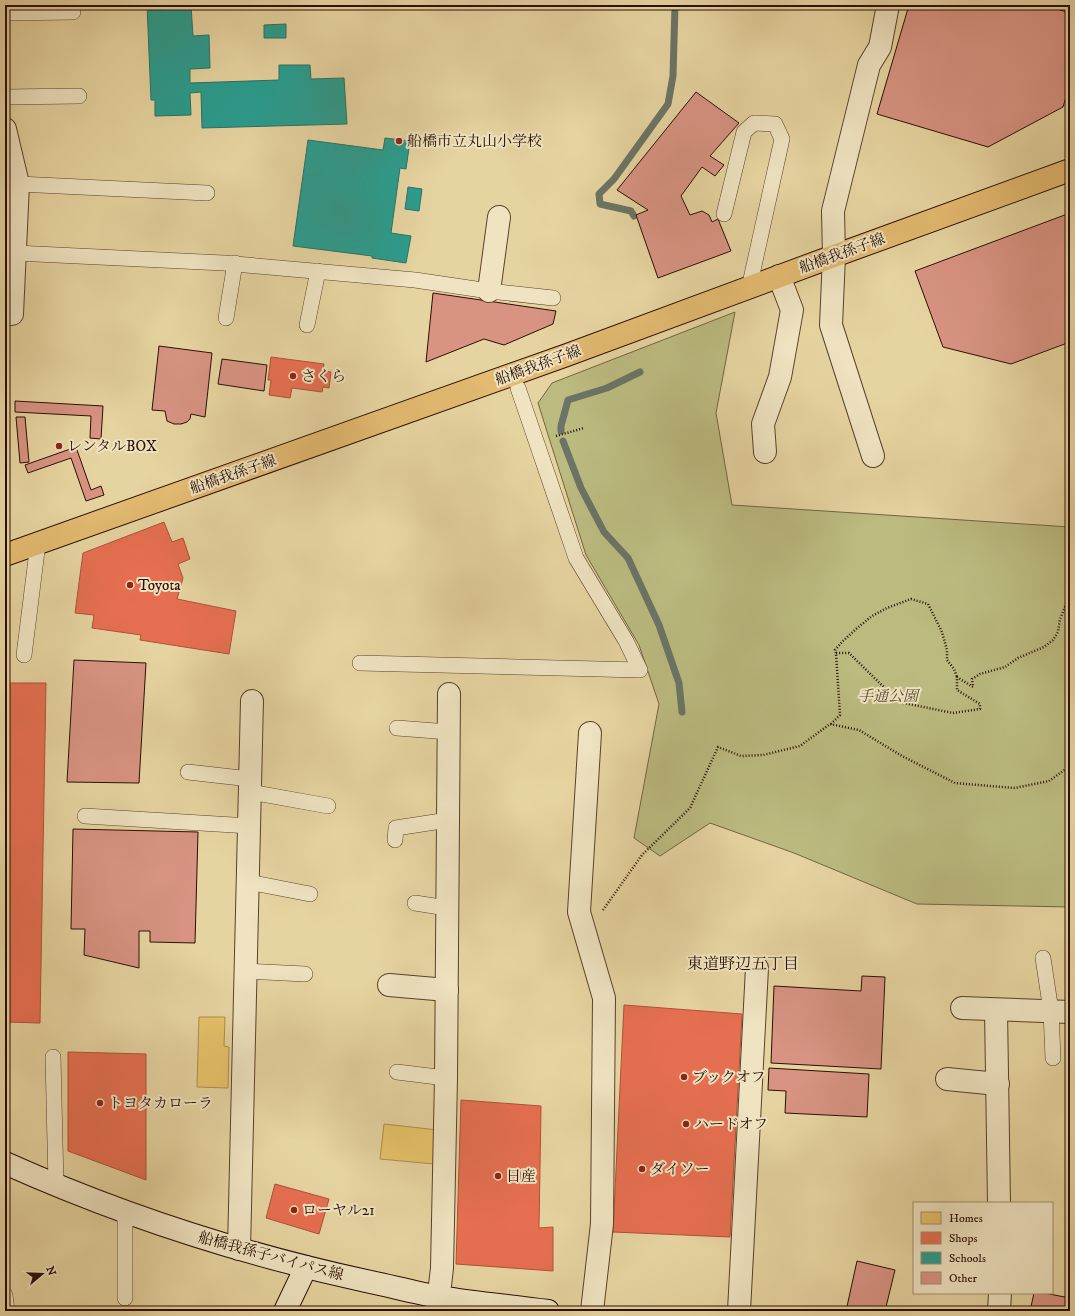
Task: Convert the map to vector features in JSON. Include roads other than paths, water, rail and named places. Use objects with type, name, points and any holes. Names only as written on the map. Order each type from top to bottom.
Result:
[{"type":"main road","name":"船橋我孫子線","points":[[5,555],[567,355],[1070,170]]},
{"type":"street","points":[[873,456],[831,325],[834,211],[869,65],[880,47],[888,5]]},
{"type":"street","points":[[5,129],[18,184],[15,253],[9,313]]},
{"type":"street","points":[[489,291],[499,216]]},
{"type":"street","points":[[765,452],[763,424],[780,377],[792,310],[779,276]]},
{"type":"street","points":[[438,1304],[442,1268],[446,1078],[449,694]]},
{"type":"street","points":[[239,1249],[252,701]]},
{"type":"street","points":[[590,733],[579,912],[604,998],[602,1224],[592,1311]]},
{"type":"street","points":[[739,1311],[757,968]]},
{"type":"street","points":[[389,985],[447,990]]},
{"type":"street","points":[[962,1008],[1061,1012]]},
{"type":"street","points":[[996,1010],[999,1202]]},
{"type":"street","points":[[947,1079],[998,1084]]},
{"type":"street","name":"船橋我孫子バイパス線","points":[[5,1163],[56,1185],[153,1222],[239,1249],[438,1304],[548,1311]]},
{"type":"street","points":[[285,1311],[306,1268]]},
{"type":"street","points":[[999,1311],[1000,1294]]},
{"type":"lane","points":[[5,13],[73,12]]},
{"type":"lane","points":[[5,97],[79,96]]},
{"type":"lane","points":[[724,214],[744,132],[754,122],[775,124],[782,139],[748,288]]},
{"type":"lane","points":[[18,184],[207,193]]},
{"type":"lane","points":[[15,253],[235,264],[415,280],[489,291],[553,298]]},
{"type":"lane","points":[[226,318],[235,264]]},
{"type":"lane","points":[[306,325],[318,271]]},
{"type":"lane","points":[[360,663],[640,670],[626,641],[576,558],[518,388]]},
{"type":"lane","points":[[24,654],[38,544]]},
{"type":"lane","points":[[397,728],[449,732]]},
{"type":"lane","points":[[188,772],[328,806]]},
{"type":"lane","points":[[85,816],[250,826]]},
{"type":"lane","points":[[395,840],[396,828],[448,820]]},
{"type":"lane","points":[[248,882],[310,894]]},
{"type":"lane","points":[[415,903],[447,908]]},
{"type":"lane","points":[[1043,958],[1061,1012],[1053,1058]]},
{"type":"lane","points":[[246,971],[305,974]]},
{"type":"lane","points":[[53,1057],[56,1185]]},
{"type":"lane","points":[[397,1072],[446,1078]]},
{"type":"lane","points":[[125,1212],[125,1298]]},
{"type":"lane","points":[[5,1295],[7,1311]]},
{"type":"waterway","points":[[634,216],[631,211],[600,204],[599,194],[614,179],[668,104],[673,76],[675,5]]},
{"type":"waterway","points":[[561,431],[568,400],[607,388],[640,372]]},
{"type":"waterway","points":[[563,441],[581,488],[604,532],[628,558],[659,625],[679,683],[682,712]]},
{"type":"place","name":"船橋市立丸山小学校","points":[[399,141]]},
{"type":"place","name":"さくら","points":[[293,376]]},
{"type":"place","name":"レンタルBOX","points":[[59,446]]},
{"type":"place","name":"Toyota","points":[[130,585]]},
{"type":"place","name":"ブックオフ","points":[[684,1077]]},
{"type":"place","name":"トヨタカローラ","points":[[100,1103]]},
{"type":"place","name":"ハードオフ","points":[[686,1124]]},
{"type":"place","name":"ダイソー","points":[[642,1169]]},
{"type":"place","name":"日産","points":[[498,1176]]},
{"type":"place","name":"ローヤル21","points":[[294,1210]]},
{"type":"district","name":"東道野辺五丁目","points":[[743,963]]},
{"type":"park label","name":"手通公園","points":[[888,696]]}]
